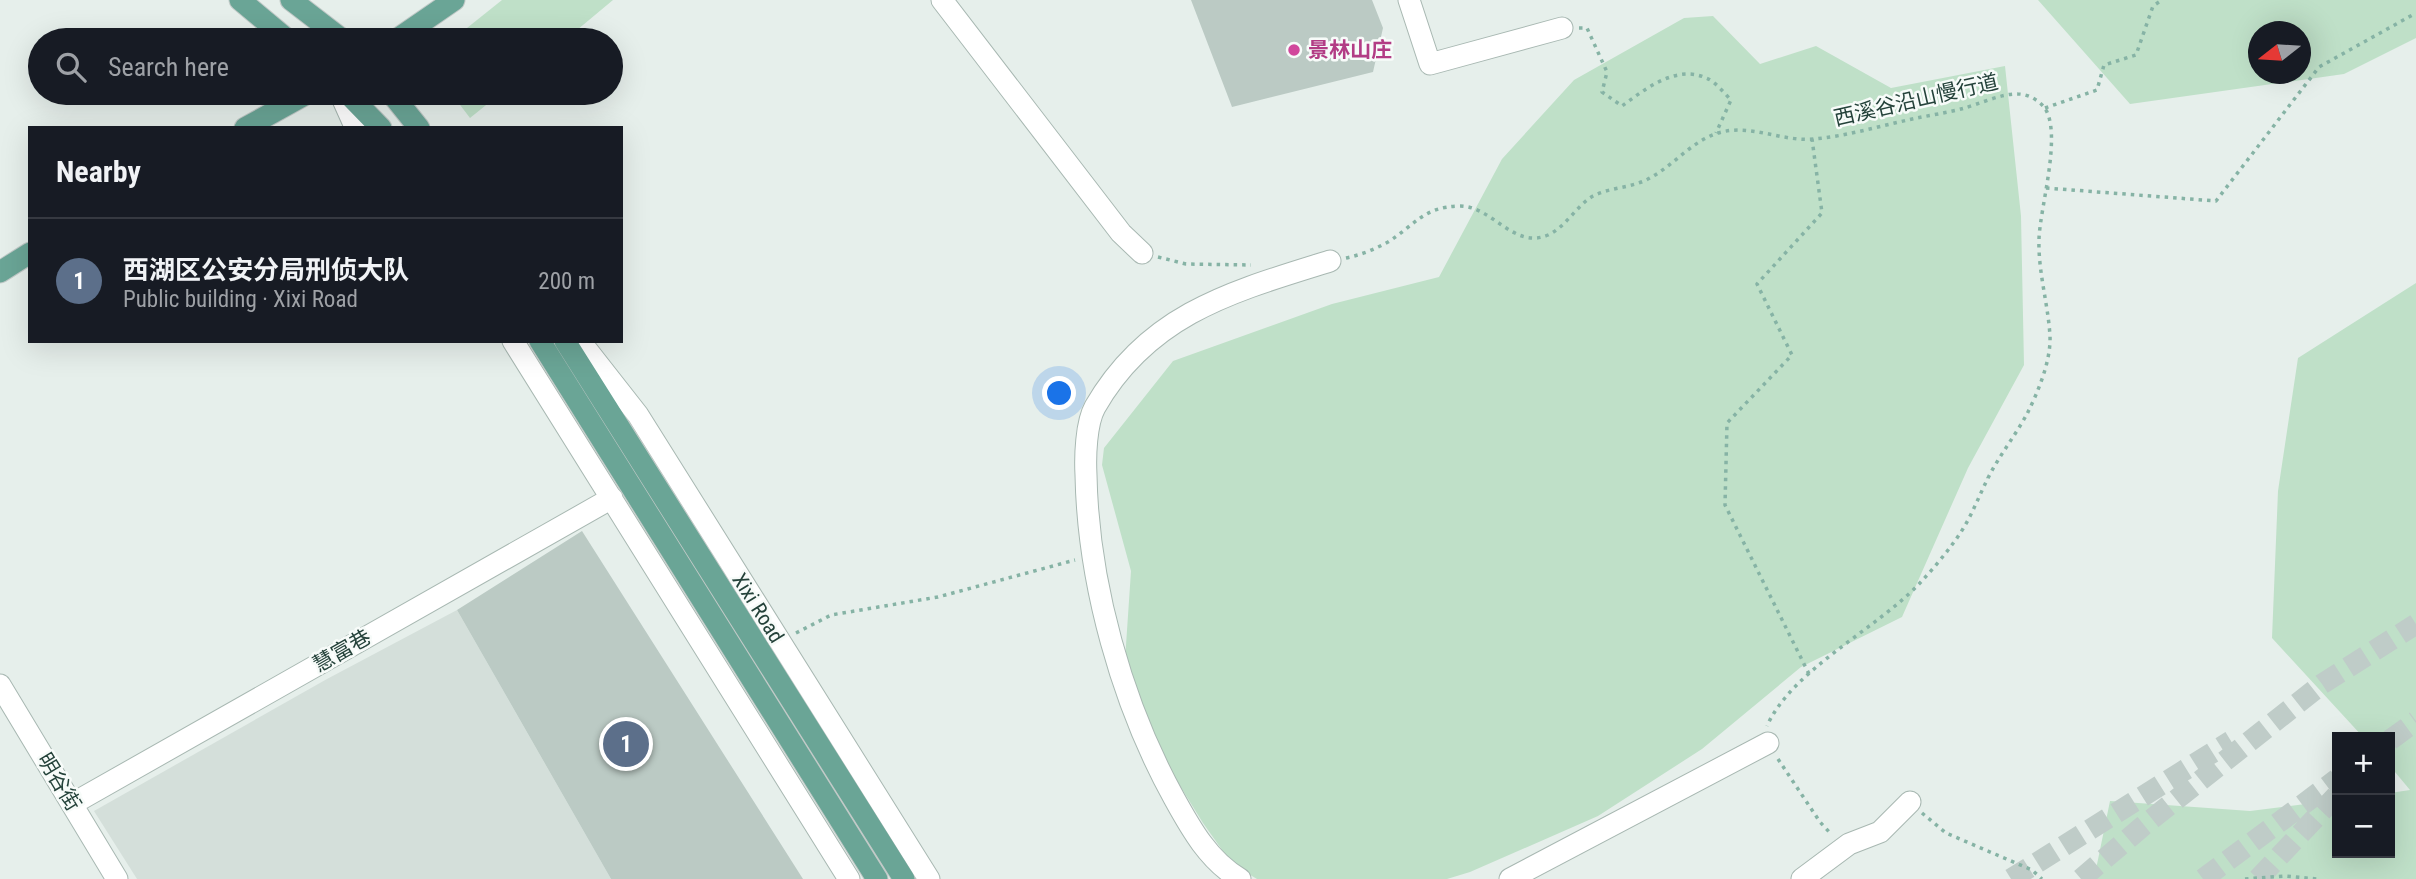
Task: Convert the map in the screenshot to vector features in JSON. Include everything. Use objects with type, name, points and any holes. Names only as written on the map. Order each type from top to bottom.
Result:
[{"type":"main road","points":[[240,0],[274,28]]},
{"type":"main road","points":[[292,0],[328,28]]},
{"type":"main road","points":[[413,28],[454,0]]},
{"type":"main road","points":[[249,126],[286,105]]},
{"type":"main road","points":[[359,105],[379,126]]},
{"type":"main road","points":[[401,105],[417,126]]},
{"type":"main road","points":[[0,272],[28,254]]},
{"type":"main road","name":"Xixi Road","points":[[541,343],[877,879]]},
{"type":"main road","name":"Xixi Road","points":[[566,343],[904,879]]},
{"type":"street","points":[[942,0],[1121,233],[1142,253]]},
{"type":"street","points":[[1409,0],[1430,64],[1562,28]]},
{"type":"street","points":[[345,105],[356,126]]},
{"type":"street","points":[[1240,879],[1212,857],[1192,830],[1167,784],[1135,714],[1111,634],[1094,555],[1087,502],[1085,453],[1093,410],[1116,375],[1144,346],[1172,323],[1212,301],[1331,261]]},
{"type":"street","points":[[514,343],[849,879]]},
{"type":"street","name":"Xixi Road","points":[[582,343],[638,415],[929,879]]},
{"type":"street","name":"慧富巷","points":[[72,804],[612,498]]},
{"type":"street","name":"明谷街","points":[[0,685],[117,879]]},
{"type":"street","points":[[1510,879],[1768,743]]},
{"type":"street","points":[[1802,879],[1849,844],[1880,832],[1910,802]]},
{"type":"street","points":[[1211,879],[1212,857]]},
{"type":"path","points":[[1849,844],[1830,834],[1819,822],[1768,743],[1767,727],[1774,709],[1809,674],[1894,608],[1941,559],[1962,530],[1989,476],[2026,415],[2038,390],[2050,338],[2039,257],[2040,219],[2053,130],[2045,108],[2097,90],[2104,65],[2136,55],[2153,6],[2162,0]]},
{"type":"path","points":[[2046,188],[2216,201],[2319,67],[2416,13]]},
{"type":"path","points":[[1562,28],[1587,28],[1607,72],[1602,92],[1622,106],[1652,84],[1684,74],[1707,78],[1731,100],[1716,133]]},
{"type":"path","name":"西溪谷沿山慢行道","points":[[1331,261],[1366,253],[1391,240],[1415,219],[1437,209],[1464,205],[1518,236],[1548,236],[1596,195],[1645,181],[1668,168],[1693,146],[1716,133],[1742,128],[1785,137],[1812,139],[1960,110],[2017,93],[2031,96],[2045,108]]},
{"type":"path","points":[[1809,674],[1725,505],[1727,423],[1792,355],[1758,284],[1822,213],[1812,139]]},
{"type":"path","points":[[1142,253],[1186,264],[1254,265]]},
{"type":"path","points":[[780,641],[831,615],[938,597],[1094,555]]},
{"type":"path","points":[[1910,802],[1946,833],[2032,870],[2042,879]]},
{"type":"path","points":[[2245,879],[2285,876],[2317,879]]},
{"type":"shaded area","points":[[457,610],[611,879],[137,879],[94,811],[327,679]]},
{"type":"green space","points":[[502,0],[613,0],[579,28],[467,28]]},
{"type":"green space","points":[[2038,0],[2416,0],[2416,38],[2344,74],[2311,79],[2311,21],[2248,21],[2248,84],[2273,84],[2130,104]]},
{"type":"green space","points":[[1713,16],[1760,64],[1816,46],[1891,88],[2005,66],[2021,216],[2024,365],[1968,468],[1902,617],[1801,667],[1702,749],[1598,816],[1470,872],[1447,879],[1257,879],[1232,864],[1154,744],[1125,660],[1131,571],[1102,465],[1104,448],[1173,361],[1332,304],[1439,277],[1502,159],[1574,80],[1684,18]]},
{"type":"green space","points":[[460,105],[486,105],[470,118]]},
{"type":"green space","points":[[2416,283],[2416,879],[2094,879],[2110,801],[2250,811],[2332,801],[2332,858],[2395,858],[2395,792],[2410,790],[2395,772],[2395,732],[2358,732],[2272,638],[2278,491],[2298,358]]},
{"type":"building","name":"景林山庄","points":[[1191,0],[1372,0],[1383,28],[1373,72],[1232,107]]},
{"type":"building","points":[[582,531],[803,879],[611,879],[457,610]]},
{"type":"tunnel","points":[[2081,879],[2143,826],[2322,684],[2416,624]]},
{"type":"tunnel","points":[[2395,736],[2416,721]]},
{"type":"tunnel","points":[[2011,879],[2231,741]]},
{"type":"tunnel","points":[[2203,879],[2332,783]]},
{"type":"tunnel","points":[[2258,879],[2332,800]]},
{"type":"place","name":"景林山庄","points":[[1294,50]]},
{"type":"place","name":"西湖区公安分局刑侦大队","points":[[626,744]]}]
